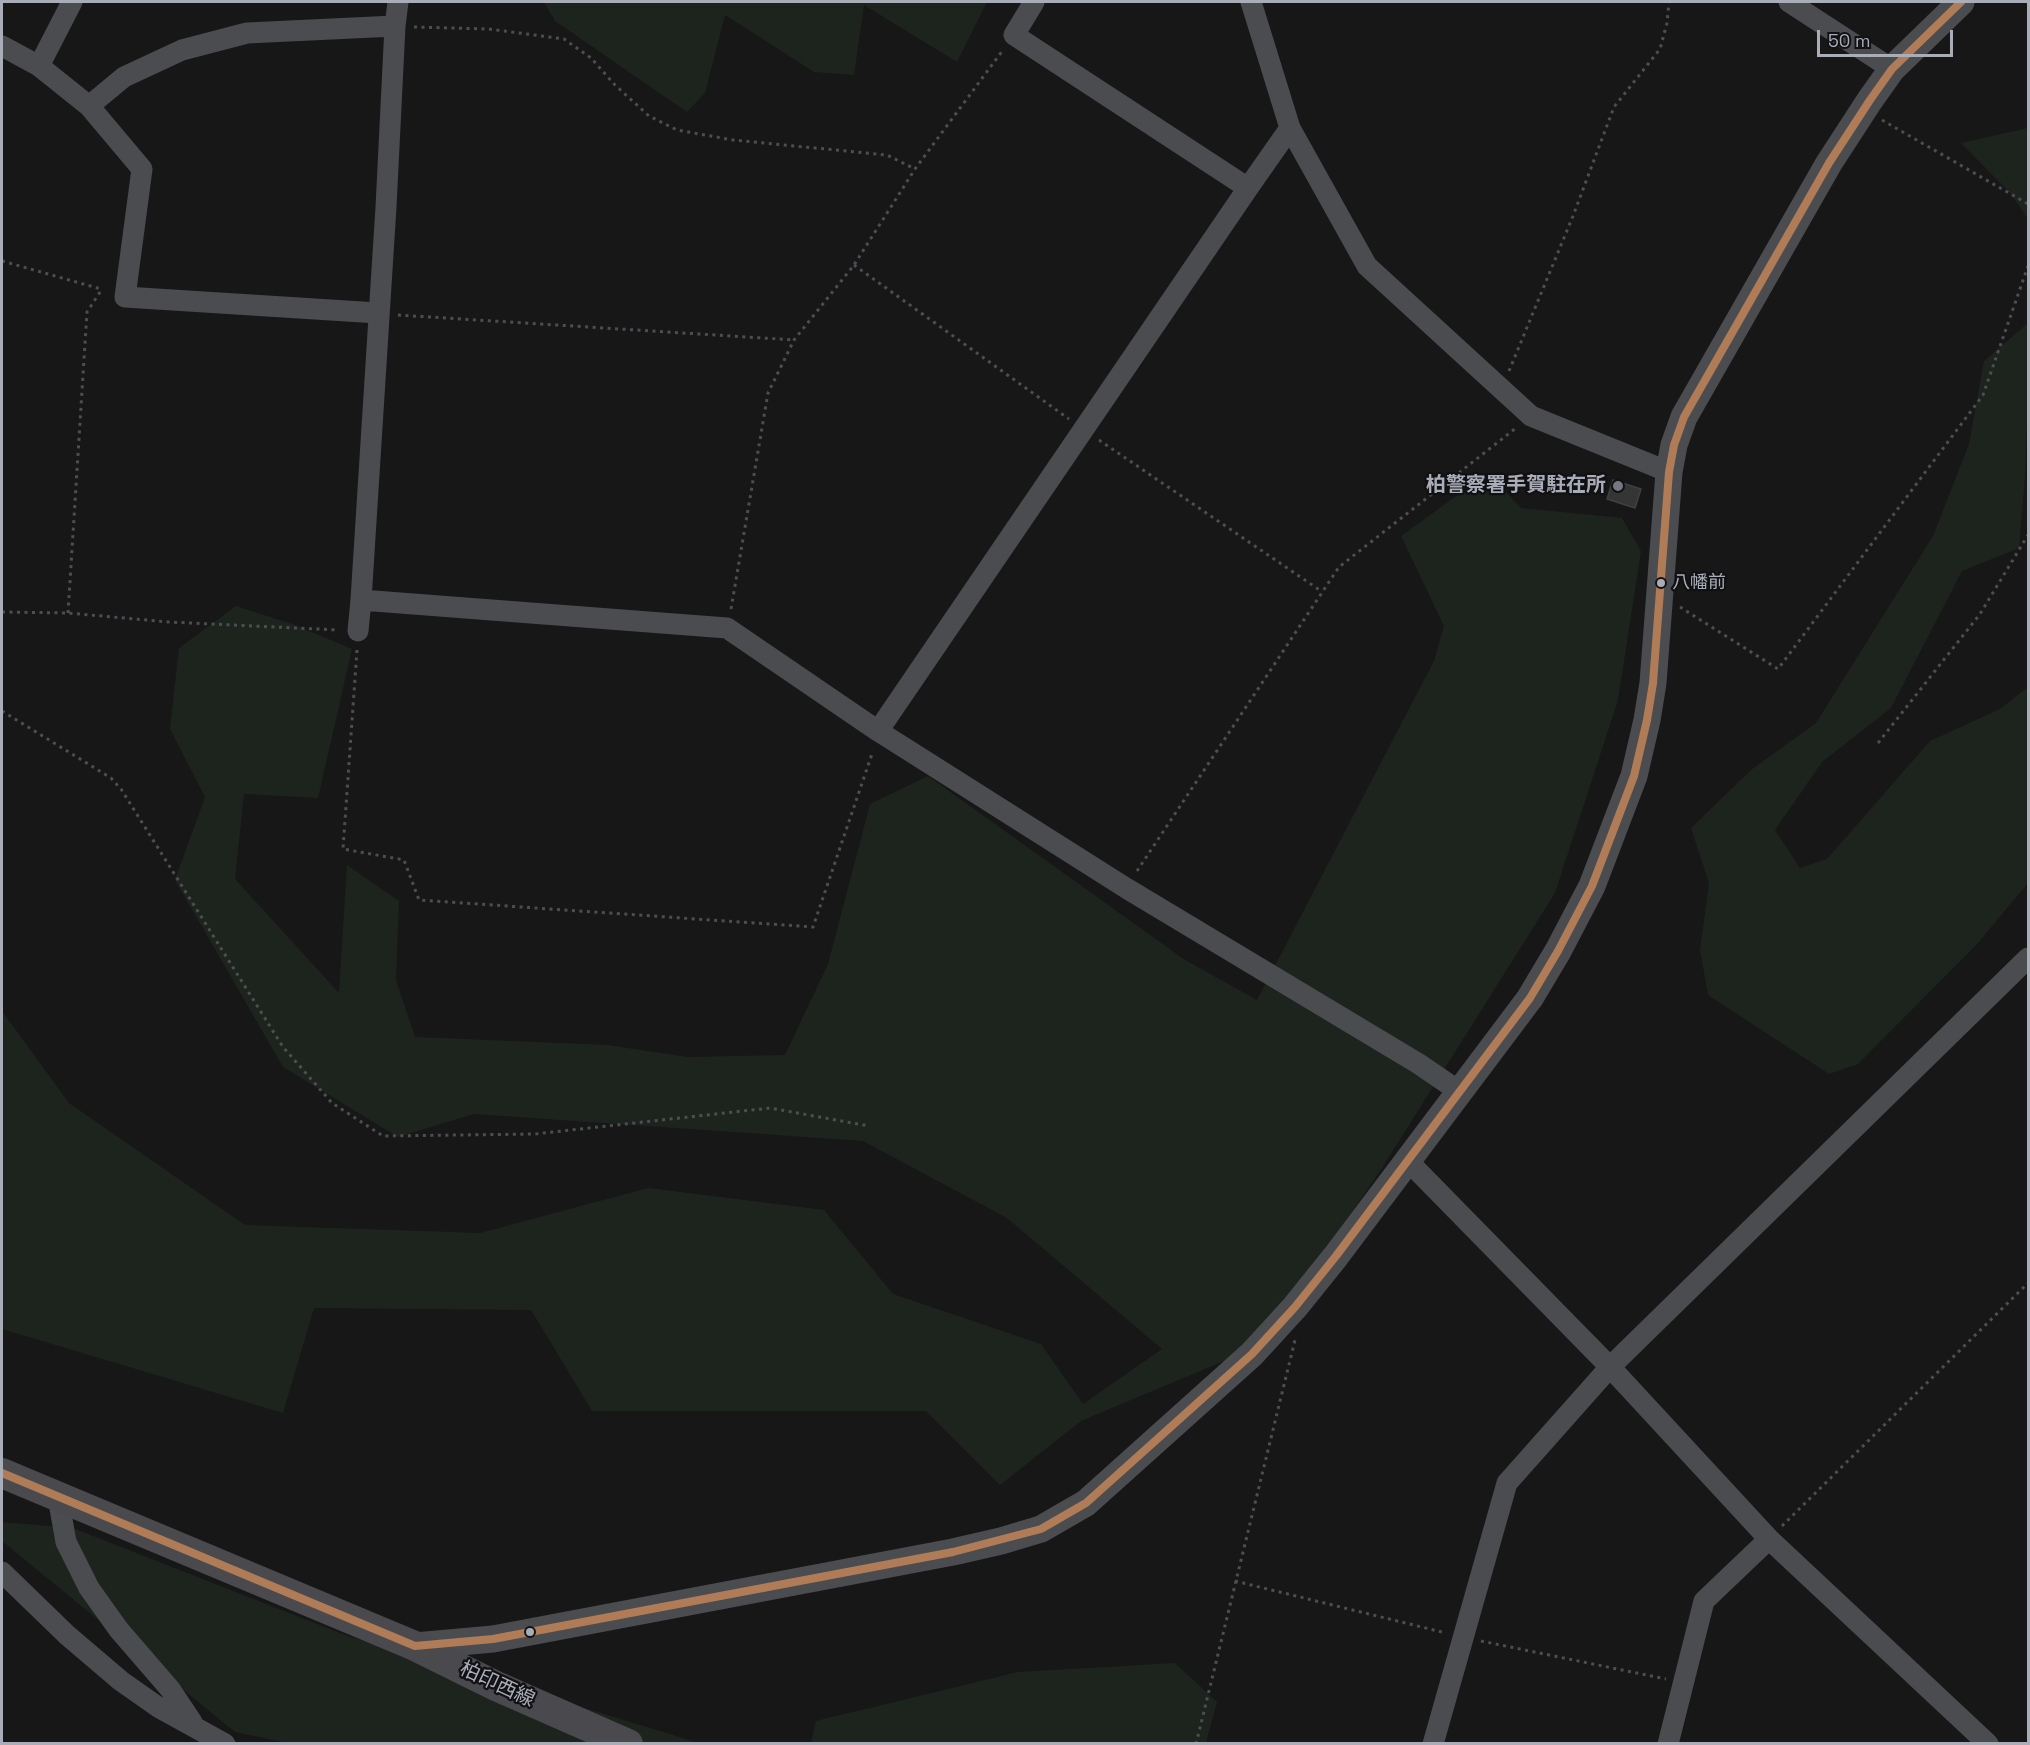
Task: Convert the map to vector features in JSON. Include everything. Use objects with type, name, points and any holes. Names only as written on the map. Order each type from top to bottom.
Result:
[{"type":"main road","name":"柏印西線","points":[[2,1473],[415,1646],[496,1686],[628,1743]]},
{"type":"street","points":[[39,66],[72,2]]},
{"type":"street","points":[[358,631],[386,207],[394,26],[398,2]]},
{"type":"street","points":[[1034,2],[1014,35],[1248,188]]},
{"type":"street","points":[[1251,2],[1290,128],[1367,266],[1531,416],[1669,472]]},
{"type":"street","points":[[1789,2],[1892,69]]},
{"type":"street","points":[[415,1646],[493,1639],[953,1552],[1041,1529],[1086,1503],[1252,1354],[1295,1307],[1336,1256],[1530,998],[1558,951],[1592,886],[1634,776],[1645,731],[1653,683],[1669,472],[1674,445],[1684,417],[1829,163],[1863,110],[1892,69],[1961,2]]},
{"type":"street","points":[[89,106],[124,77],[182,50],[247,33],[394,26]]},
{"type":"street","points":[[2,46],[39,66],[89,106],[142,169],[125,297],[378,313]]},
{"type":"street","points":[[878,731],[1290,128]]},
{"type":"street","points":[[361,600],[727,628],[878,731],[1126,888],[1419,1064],[1460,1092]]},
{"type":"street","points":[[1433,1743],[1507,1483],[1610,1367],[2028,958]]},
{"type":"street","points":[[1408,1161],[1610,1367],[1769,1539],[1988,1743]]},
{"type":"street","points":[[58,1497],[66,1542],[89,1588],[119,1630],[170,1689],[194,1725]]},
{"type":"street","points":[[1668,1743],[1704,1601],[1769,1539]]},
{"type":"street","points":[[2,1572],[66,1635],[121,1681],[158,1707],[225,1743]]},
{"type":"path","points":[[1501,389],[1573,216],[1614,107],[1660,48],[1667,23],[1669,2]]},
{"type":"path","points":[[394,26],[489,29],[564,39],[591,58],[615,86],[649,116],[677,130],[733,140],[887,155],[915,170]]},
{"type":"path","points":[[727,628],[768,393],[794,340],[854,265],[915,170],[1014,35]]},
{"type":"path","points":[[1863,110],[2028,204]]},
{"type":"path","points":[[2,261],[125,297]]},
{"type":"path","points":[[1660,595],[1778,669],[1983,395],[2028,266]]},
{"type":"path","points":[[69,614],[87,312],[102,289]]},
{"type":"path","points":[[378,313],[794,340]]},
{"type":"path","points":[[1126,888],[1339,567],[1531,416]]},
{"type":"path","points":[[1878,743],[1980,614],[2028,535]]},
{"type":"path","points":[[2,612],[358,631],[343,849],[404,861],[419,900],[813,927],[878,731]]},
{"type":"path","points":[[2,711],[111,778],[121,789],[284,1047],[332,1103],[383,1136],[535,1134],[770,1108],[869,1126]]},
{"type":"path","points":[[1769,1539],[2028,1283]]},
{"type":"path","points":[[1196,1743],[1299,1324],[1295,1307]]},
{"type":"shaded area","points":[[544,2],[987,2],[957,62],[864,5],[854,75],[814,72],[725,15],[705,93],[687,112],[555,21]]},
{"type":"shaded area","points":[[2028,128],[2028,219],[2011,194],[1961,143]]},
{"type":"shaded area","points":[[2028,323],[2025,477],[2019,548],[1962,571],[1891,708],[1822,762],[1775,830],[1800,868],[1827,859],[1930,741],[2000,709],[2028,687],[2028,883],[1978,943],[1858,1064],[1829,1074],[1708,995],[1700,950],[1709,883],[1691,828],[1751,770],[1816,723],[1933,536],[1969,444],[1984,361]]},
{"type":"shaded area","points":[[1488,473],[1521,508],[1622,518],[1641,551],[1618,700],[1555,893],[1382,1168],[1309,1276],[1231,1358],[1081,1421],[1000,1485],[926,1411],[592,1411],[531,1310],[314,1308],[283,1413],[2,1329],[2,1011],[69,1103],[245,1225],[480,1233],[648,1188],[824,1210],[893,1294],[1041,1344],[1083,1404],[1162,1349],[1007,1218],[863,1141],[474,1114],[398,1137],[283,1067],[175,880],[205,797],[170,729],[179,648],[236,606],[295,625],[352,649],[318,798],[244,794],[235,879],[339,993],[347,865],[399,901],[396,980],[415,1037],[608,1045],[687,1057],[785,1055],[828,964],[870,804],[928,776],[1185,960],[1257,1000],[1434,661],[1444,626],[1401,536]]},
{"type":"shaded area","points":[[2,1522],[73,1528],[345,1635],[697,1743],[371,1744],[366,1742],[293,1744],[235,1732],[2,1541]]},
{"type":"shaded area","points":[[1175,1663],[1217,1702],[1206,1743],[811,1743],[816,1721],[1018,1672]]},
{"type":"building","points":[[1613,480],[1641,489],[1635,508],[1607,499]]},
{"type":"transit line","points":[[2,1473],[415,1646],[493,1639],[953,1552],[1041,1529],[1086,1503],[1252,1354],[1295,1307],[1530,998],[1558,951],[1592,886],[1634,776],[1653,683],[1669,472],[1674,445],[1684,417],[1829,163],[1870,100],[1892,69],[1961,2]]},
{"type":"place","name":"柏警察署手賀駐在所","points":[[1618,486]]},
{"type":"place","name":"八幡前","points":[[1661,583]]}]
